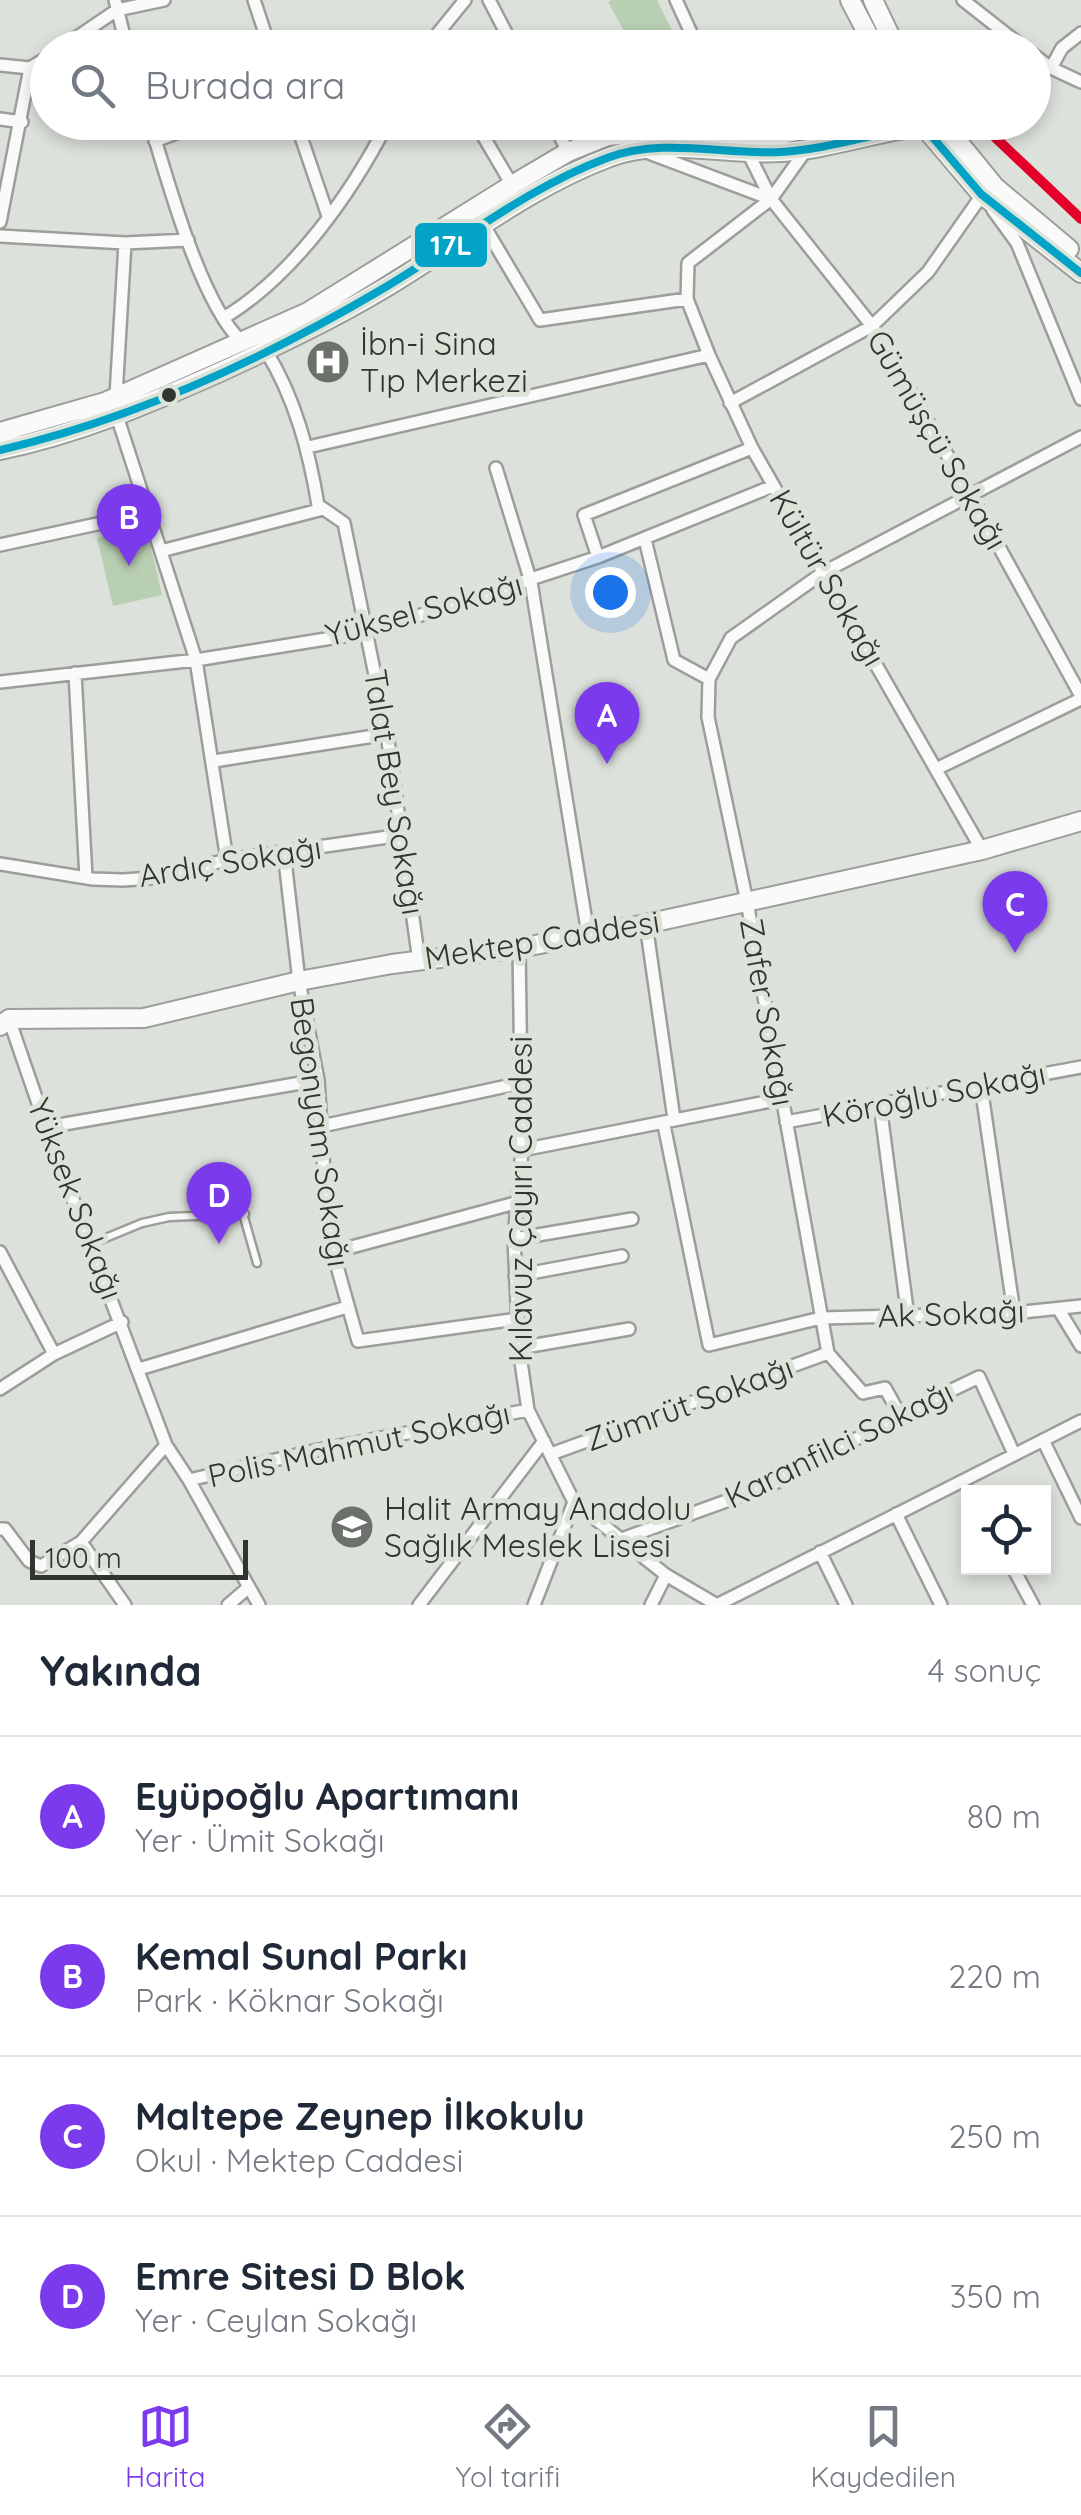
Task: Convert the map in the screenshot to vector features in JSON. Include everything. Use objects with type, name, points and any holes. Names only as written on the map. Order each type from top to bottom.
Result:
[{"type":"main road","points":[[850,0],[866,30]]},
{"type":"main road","points":[[873,0],[887,30]]},
{"type":"main road","points":[[0,432],[116,396],[308,312],[568,152],[598,140]]},
{"type":"main road","points":[[0,450],[71,434],[118,416],[316,328],[550,184],[637,148],[719,140]]},
{"type":"main road","points":[[751,140],[806,150],[839,140]]},
{"type":"main road","points":[[935,140],[981,194],[1081,273]]},
{"type":"main road","points":[[957,140],[995,187],[1081,258]]},
{"type":"main road","points":[[243,343],[266,351]]},
{"type":"main road","name":"Mektep Caddesi","points":[[3,1020],[144,1018],[300,982],[646,924],[982,850],[1081,821]]},
{"type":"street","points":[[85,30],[116,5],[164,0]]},
{"type":"street","points":[[254,0],[264,30]]},
{"type":"street","points":[[441,30],[464,0]]},
{"type":"street","points":[[489,0],[505,30]]},
{"type":"street","points":[[676,0],[690,30]]},
{"type":"street","points":[[963,0],[1001,30]]},
{"type":"street","points":[[116,5],[122,30]]},
{"type":"street","points":[[1081,33],[1062,48],[1051,68],[1081,82]]},
{"type":"street","points":[[0,64],[30,68],[0,222]]},
{"type":"street","points":[[0,119],[22,122]]},
{"type":"street","points":[[155,140],[206,284],[232,333],[243,343]]},
{"type":"street","points":[[302,140],[328,216]]},
{"type":"street","points":[[225,317],[256,298],[282,272],[328,216],[379,140]]},
{"type":"street","points":[[485,140],[512,186]]},
{"type":"street","points":[[562,140],[568,152]]},
{"type":"street","name":"Gümüşçü Sokağı","points":[[741,140],[772,199],[872,326],[970,494],[1081,698]]},
{"type":"street","points":[[637,148],[772,199]]},
{"type":"street","points":[[483,224],[540,320],[687,299],[688,263],[772,199],[806,150]]},
{"type":"street","points":[[730,403],[872,326],[928,272],[981,194],[1018,244],[1081,398]]},
{"type":"street","points":[[0,236],[125,243],[188,240]]},
{"type":"street","points":[[116,396],[125,243]]},
{"type":"street","name":"Kültür Sokağı","points":[[687,299],[752,448],[982,850]]},
{"type":"street","name":"Talat Bey Sokağı","points":[[266,351],[308,446],[318,505],[344,523],[387,734],[419,961]]},
{"type":"street","points":[[308,446],[709,355]]},
{"type":"street","points":[[118,416],[196,660],[228,860]]},
{"type":"street","points":[[645,539],[674,660],[709,679],[731,638],[824,572],[1081,437]]},
{"type":"street","points":[[598,557],[584,514],[752,448]]},
{"type":"street","points":[[496,468],[531,582],[588,934]]},
{"type":"street","name":"Yüksel Sokağı","points":[[0,682],[196,660],[369,632],[531,582],[773,486]]},
{"type":"street","points":[[161,552],[323,509]]},
{"type":"street","points":[[0,544],[148,513]]},
{"type":"street","points":[[75,673],[86,878]]},
{"type":"street","name":"Zafer Sokağı","points":[[709,679],[708,717],[747,902],[828,1354]]},
{"type":"street","points":[[936,769],[1081,698]]},
{"type":"street","points":[[214,761],[387,734]]},
{"type":"street","name":"Ardıç Sokağı","points":[[0,864],[86,878],[152,878],[228,860],[402,836]]},
{"type":"street","name":"Begonyam Sokağı","points":[[284,852],[300,982],[318,1080],[327,1218],[358,1341],[517,1319]]},
{"type":"street","points":[[646,924],[669,1122]]},
{"type":"street","name":"Kılavuz Çayırı Caddesi","points":[[518,948],[522,1150],[514,1240],[519,1348],[528,1410],[574,1502],[666,1575],[717,1605]]},
{"type":"street","name":"Yüksek Sokağı","points":[[3,1020],[166,1445],[190,1480],[259,1605]]},
{"type":"street","name":"Köroğlu Sokağı","points":[[786,1122],[1081,1068]]},
{"type":"street","points":[[47,1127],[318,1080]]},
{"type":"street","points":[[322,1126],[521,1083]]},
{"type":"street","points":[[981,1086],[1014,1313]]},
{"type":"street","points":[[522,1150],[782,1100]]},
{"type":"street","points":[[880,1104],[908,1317]]},
{"type":"street","name":"Ak Sokağı","points":[[669,1122],[709,1344],[822,1318],[1014,1313],[1081,1306]]},
{"type":"street","points":[[333,1252],[515,1203]]},
{"type":"street","points":[[514,1240],[632,1218]]},
{"type":"street","points":[[0,1252],[54,1354]]},
{"type":"street","points":[[515,1276],[622,1256]]},
{"type":"street","points":[[139,1369],[347,1306]]},
{"type":"street","points":[[1059,1310],[1081,1346]]},
{"type":"street","points":[[0,1390],[54,1354],[122,1322]]},
{"type":"street","points":[[519,1348],[629,1328]]},
{"type":"street","points":[[828,1354],[864,1393],[885,1388],[900,1415]]},
{"type":"street","name":"Zümrüt Sokağı","points":[[551,1454],[828,1354]]},
{"type":"street","name":"Karanfilci Sokağı","points":[[619,1540],[773,1484],[978,1377],[1014,1454]]},
{"type":"street","name":"Polis Mahmut Sokağı","points":[[190,1480],[318,1450],[528,1410]]},
{"type":"street","points":[[717,1605],[1081,1421]]},
{"type":"street","points":[[1043,1440],[1081,1518]]},
{"type":"street","points":[[420,1605],[544,1441]]},
{"type":"street","points":[[0,1529],[5,1529],[29,1561],[42,1566],[81,1542],[166,1445]]},
{"type":"street","points":[[967,1480],[970,1485]]},
{"type":"street","points":[[534,1605],[574,1502]]},
{"type":"street","points":[[896,1514],[940,1605]]},
{"type":"street","points":[[81,1542],[117,1602]]},
{"type":"street","points":[[820,1552],[846,1605]]},
{"type":"street","points":[[651,1605],[666,1575]]},
{"type":"street","points":[[1017,1575],[1033,1605]]},
{"type":"street","points":[[228,1605],[249,1588]]},
{"type":"lane","points":[[236,1190],[257,1262]]},
{"type":"lane","points":[[91,1244],[142,1223],[169,1217],[245,1214]]},
{"type":"green space","points":[[657,0],[672,30],[624,30],[608,2]]},
{"type":"green space","points":[[146,526],[162,595],[113,606],[97,538]]},
{"type":"transit line","name":"17L","points":[[0,450],[149,404],[246,362],[384,288],[548,185],[607,158],[671,148],[781,152],[855,140]]},
{"type":"transit line","name":"17L","points":[[935,140],[981,194],[1081,273]]},
{"type":"transit line","points":[[998,140],[1081,219]]},
{"type":"place","name":"İbn-i Sina Tıp Merkezi","points":[[328,362]]},
{"type":"place","name":"Kemal Sunal Parkı","points":[[129,566]]},
{"type":"place","name":"Eyüpoğlu Apartımanı","points":[[607,764]]},
{"type":"place","name":"Maltepe Zeynep İlkokulu","points":[[1015,953]]},
{"type":"place","name":"Emre Sitesi D Blok","points":[[219,1244]]},
{"type":"place","name":"Halit Armay Anadolu Sağlık Meslek Lisesi","points":[[352,1527]]}]
